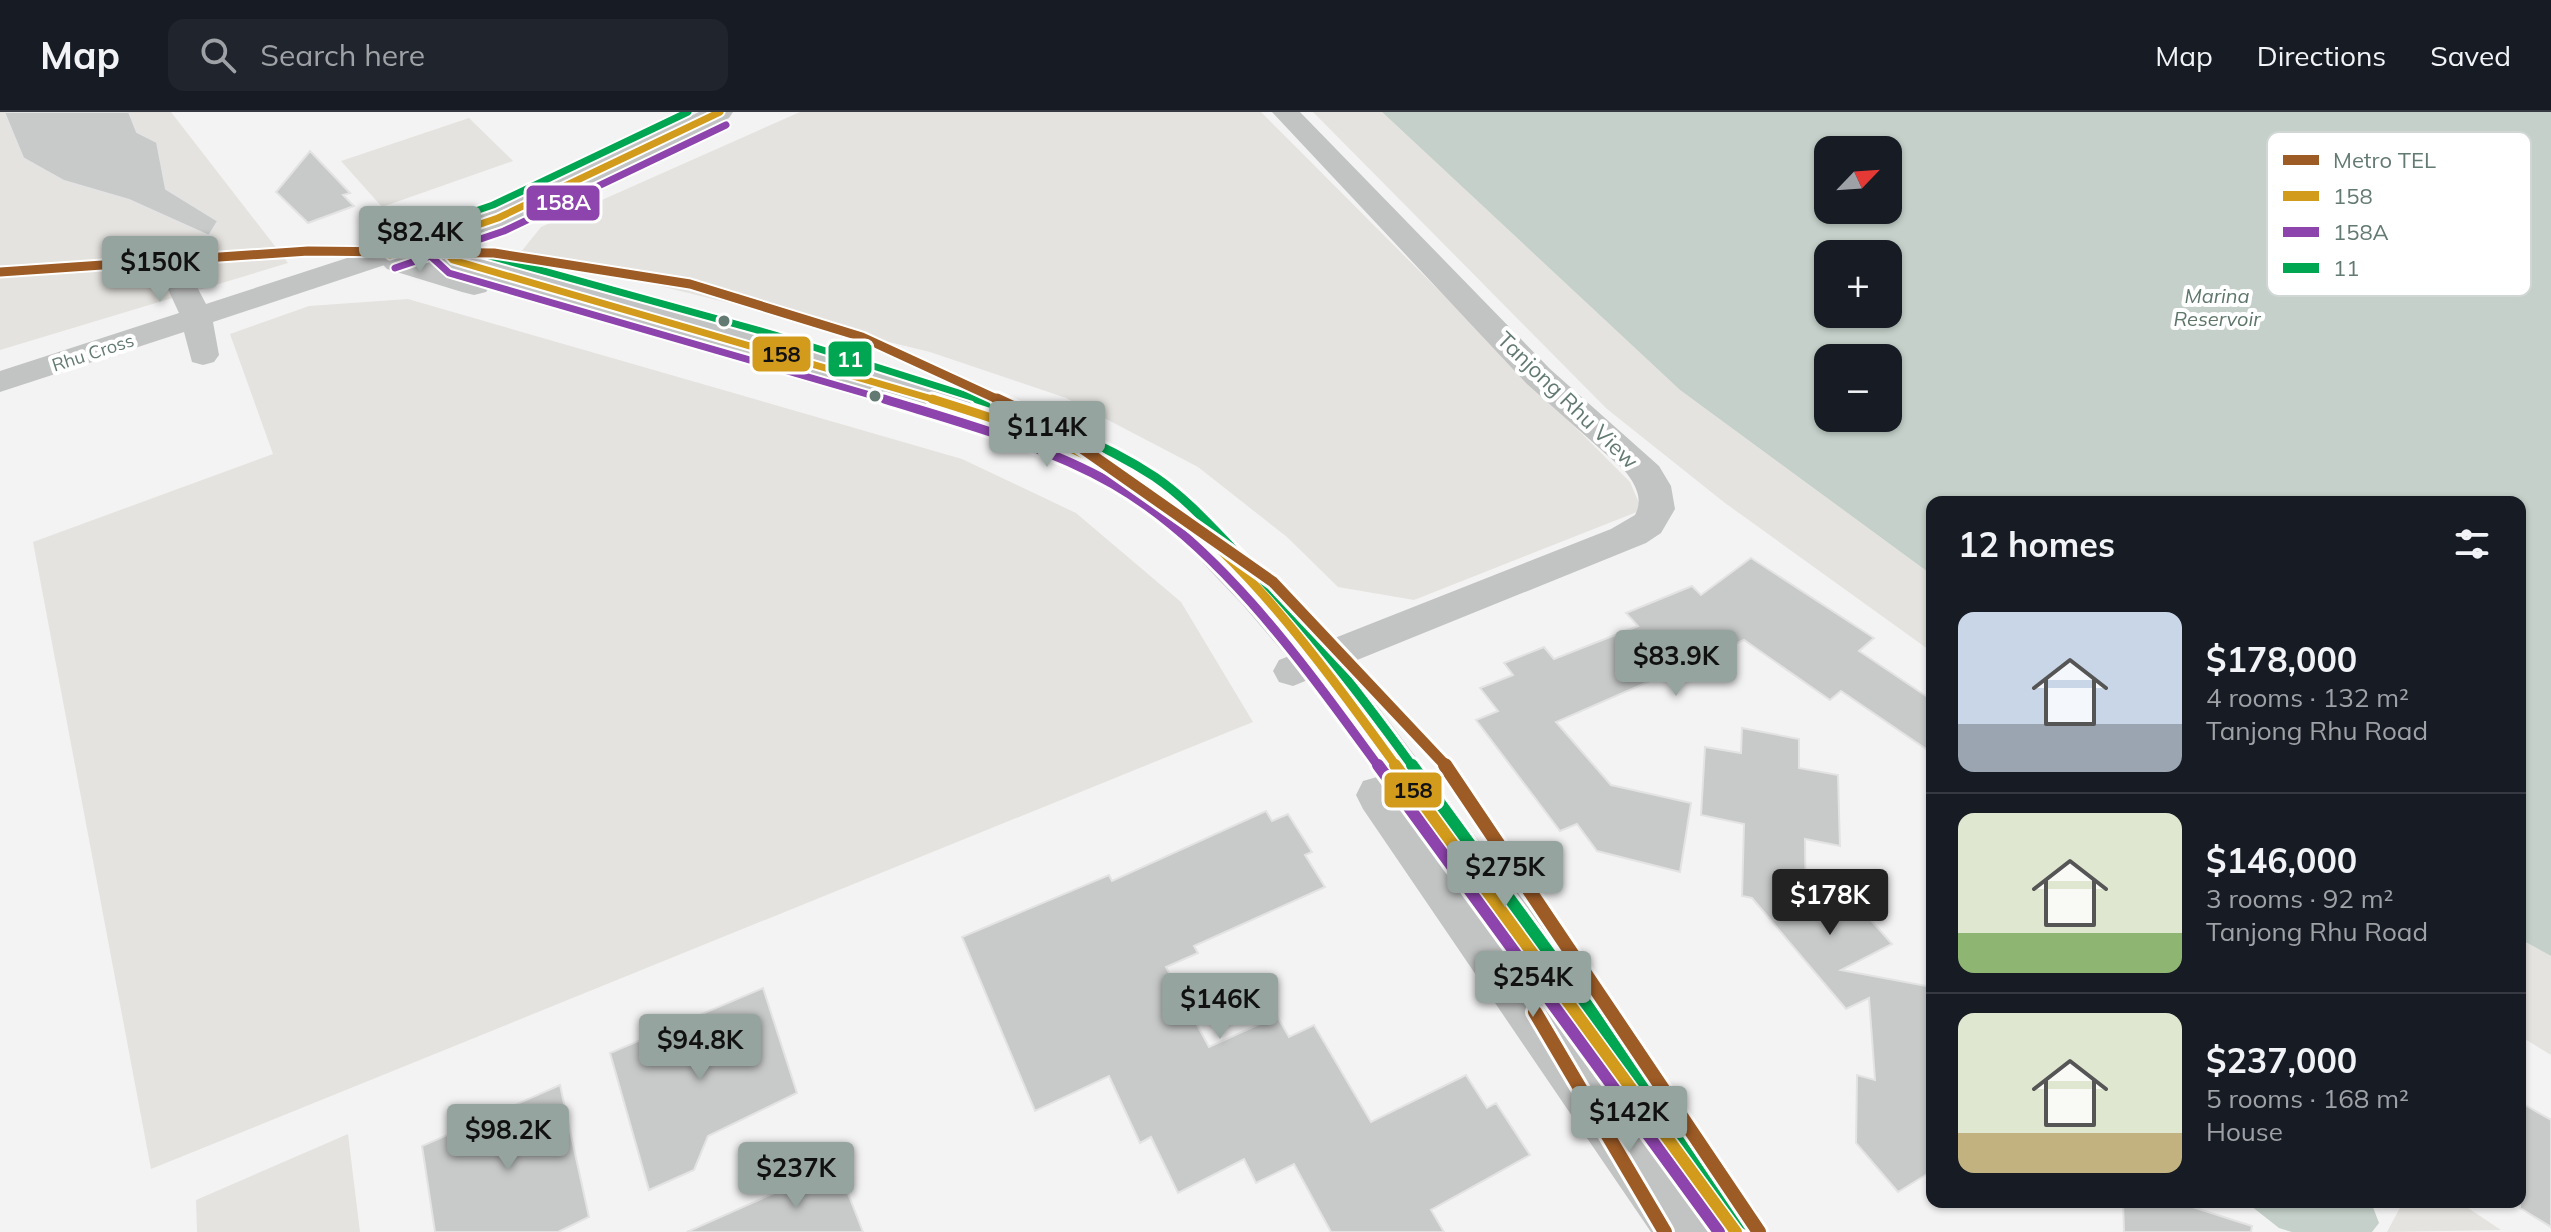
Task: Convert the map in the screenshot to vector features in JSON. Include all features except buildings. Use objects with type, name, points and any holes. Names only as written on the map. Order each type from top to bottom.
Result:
[{"type":"street","name":"Rhu Cross","points":[[0,382],[498,218],[609,168],[720,112]]},
{"type":"street","name":"Tanjong Rhu View","points":[[1285,112],[1578,415],[1641,467],[1657,498],[1656,515],[1633,533],[1305,666]]},
{"type":"street","points":[[435,241],[453,260],[771,348],[1054,438],[1146,488],[1172,507],[1257,593],[1686,1232]]},
{"type":"street","points":[[390,255],[399,262],[481,287],[733,354],[851,394],[939,417],[1058,459],[1119,491],[1192,553],[1305,666],[1736,1232]]},
{"type":"street","points":[[175,272],[197,317],[203,355]]},
{"type":"shaded area","points":[[0,112],[171,112],[288,263],[0,350]]},
{"type":"shaded area","points":[[800,112],[1261,112],[1630,482],[1642,510],[1414,600],[1338,587],[1287,537],[1198,467],[1066,398],[930,352],[521,252],[541,227]]},
{"type":"shaded area","points":[[1313,112],[1382,112],[1680,390],[1926,571],[1926,648],[1725,503],[1607,409]]},
{"type":"shaded area","points":[[469,118],[513,161],[382,207],[341,161]]},
{"type":"shaded area","points":[[408,299],[962,459],[1076,513],[1181,602],[1253,722],[151,1169],[33,542],[273,454],[230,334],[309,306]]},
{"type":"shaded area","points":[[2526,942],[2551,956],[2551,1055],[2526,1040]]},
{"type":"shaded area","points":[[348,1134],[360,1232],[197,1232],[196,1200]]},
{"type":"shaded area","points":[[2400,1208],[2468,1208],[2501,1230],[2387,1232]]},
{"type":"water","name":"Marina Reservoir","points":[[1382,112],[2551,112],[2551,956],[2526,942],[2526,496],[1926,496],[1926,571],[1680,390]]},
{"type":"water","points":[[2254,1208],[2373,1208],[2379,1223],[2372,1232],[2292,1232],[2279,1228]]},
{"type":"metro line","name":"TEL","points":[[0,272],[308,251],[494,253],[690,284],[862,337],[1042,420],[1273,582],[1449,770],[1759,1232]]},
{"type":"metro line","name":"TEL","points":[[1535,1012],[1665,1232]]},
{"type":"transit line","name":"11","points":[[385,242],[493,205],[688,112]]},
{"type":"transit line","name":"158","points":[[390,255],[498,218],[720,112]]},
{"type":"transit line","name":"158A","points":[[395,268],[504,231],[726,125]]},
{"type":"transit line","name":"11","points":[[445,231],[461,248],[775,335],[1059,425],[1153,476],[1181,496],[1267,583],[1340,667],[1747,1224]]},
{"type":"transit line","name":"158","points":[[435,241],[453,260],[856,375],[1033,433],[1120,472],[1171,507],[1219,551],[1329,675],[1736,1232]]},
{"type":"transit line","name":"158A","points":[[425,251],[449,273],[855,390],[1031,446],[1115,485],[1165,520],[1234,587],[1318,684],[1719,1232]]}]
